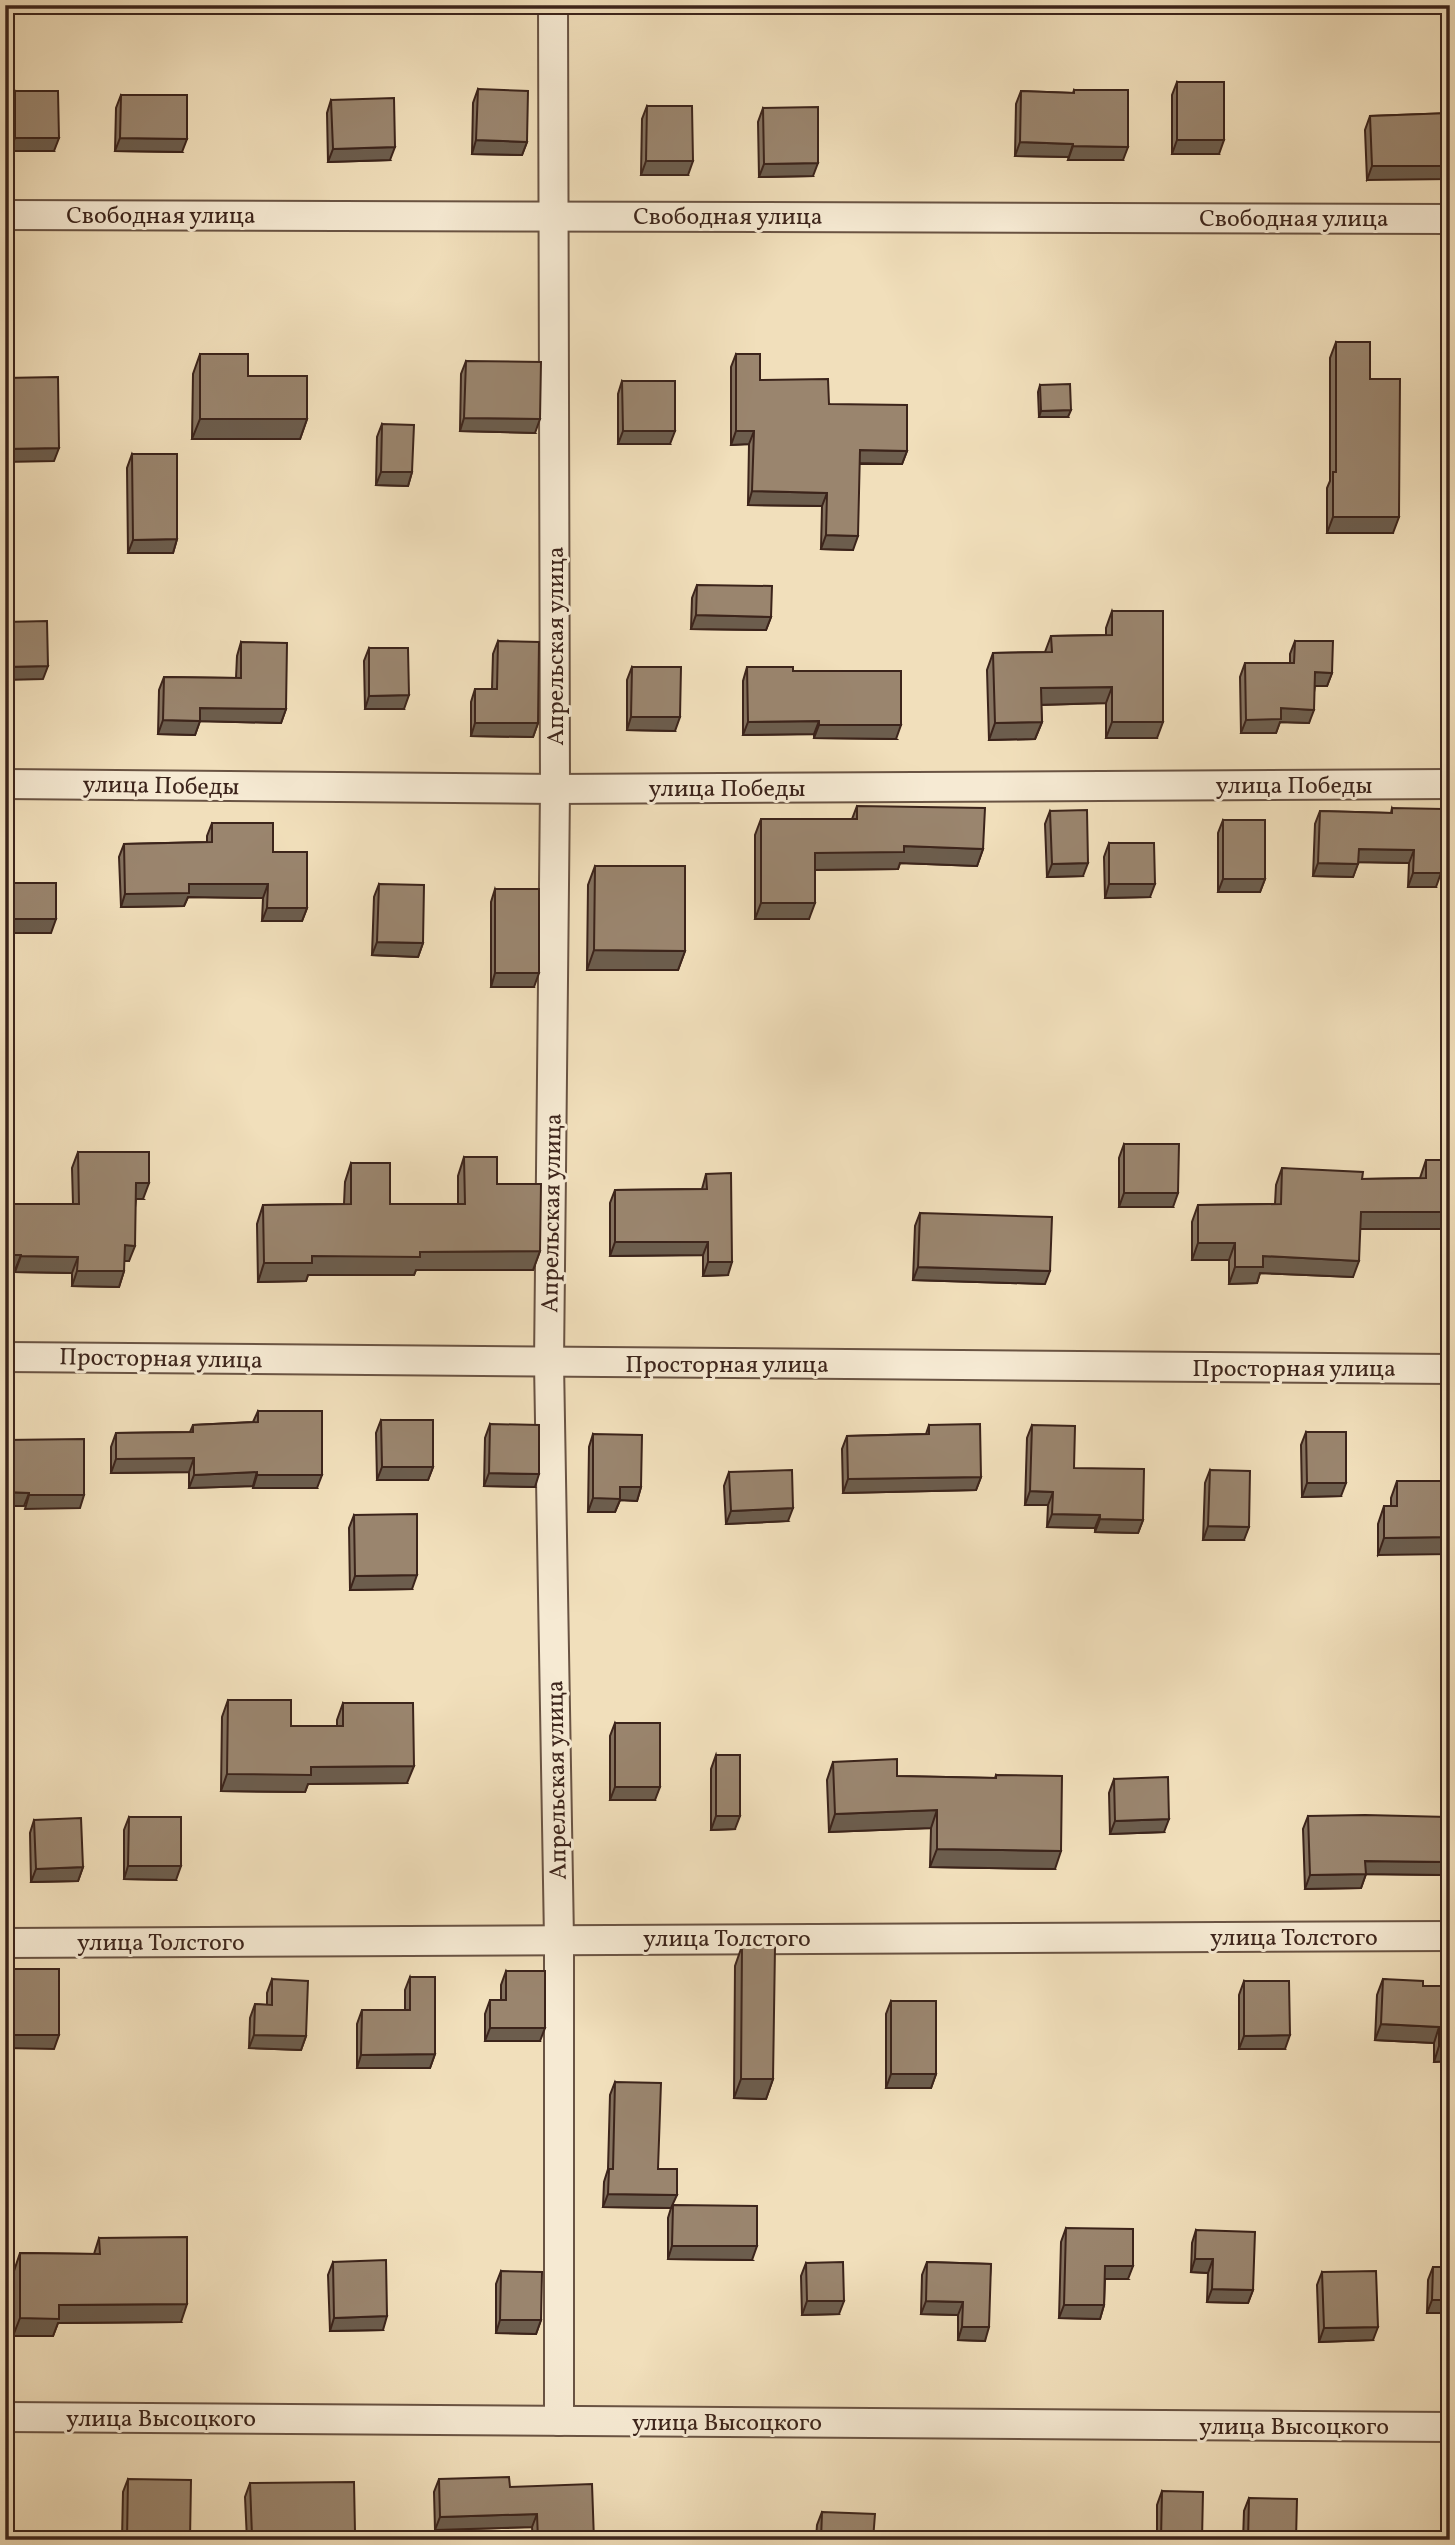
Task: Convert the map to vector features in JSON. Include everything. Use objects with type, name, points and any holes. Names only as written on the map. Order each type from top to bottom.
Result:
[{"type":"street","name":"Апрельская улица","points":[[553,5],[555,789],[549,1363],[559,1939],[559,2421]]},
{"type":"street","name":"Свободная улица","points":[[5,215],[1450,219]]},
{"type":"street","name":"улица Победы","points":[[5,784],[555,789],[1450,784]]},
{"type":"street","name":"Просторная улица","points":[[5,1356],[549,1363],[1450,1369]]},
{"type":"street","name":"улица Толстого","points":[[5,1943],[1450,1936]]},
{"type":"street","name":"улица Высоцкого","points":[[5,2417],[1450,2427]]},
{"type":"building","points":[[1177,82],[1224,82],[1224,140],[1177,140]]},
{"type":"building","points":[[478,89],[528,91],[527,142],[476,140]]},
{"type":"building","points":[[1074,90],[1128,90],[1128,147],[1020,142],[1021,91],[1074,93]]},
{"type":"building","points":[[15,91],[58,91],[59,138],[15,138]]},
{"type":"building","points":[[121,95],[187,95],[187,139],[120,138]]},
{"type":"building","points":[[394,98],[395,147],[333,149],[331,100]]},
{"type":"building","points":[[647,106],[692,106],[693,161],[646,161]]},
{"type":"building","points":[[818,107],[818,163],[764,164],[763,108]]},
{"type":"building","points":[[1450,113],[1450,166],[1372,166],[1370,116]]},
{"type":"building","points":[[1336,342],[1370,342],[1370,379],[1400,379],[1399,517],[1333,517],[1333,472],[1336,472]]},
{"type":"building","points":[[200,354],[248,354],[248,376],[307,376],[307,419],[200,419]]},
{"type":"building","points":[[736,354],[760,354],[760,380],[828,379],[829,404],[907,405],[907,451],[860,450],[858,536],[826,535],[827,493],[752,491],[754,431],[736,431]]},
{"type":"building","points":[[466,361],[541,362],[540,419],[464,418]]},
{"type":"building","points":[[58,377],[59,448],[5,449],[5,378]]},
{"type":"building","points":[[622,381],[675,381],[675,431],[623,431]]},
{"type":"building","points":[[1070,384],[1071,410],[1041,411],[1040,385]]},
{"type":"building","points":[[382,424],[414,425],[412,472],[381,472]]},
{"type":"building","points":[[132,454],[177,454],[177,539],[133,540]]},
{"type":"building","points":[[697,585],[772,586],[771,617],[696,615]]},
{"type":"building","points":[[1112,611],[1163,611],[1163,722],[1112,722],[1112,687],[1041,688],[1042,722],[995,723],[993,653],[1052,652],[1051,636],[1112,635]]},
{"type":"building","points":[[47,621],[48,666],[5,667],[5,622]]},
{"type":"building","points":[[498,641],[539,642],[538,723],[475,723],[475,689],[497,689]]},
{"type":"building","points":[[1295,641],[1333,641],[1332,673],[1315,672],[1314,710],[1281,708],[1281,719],[1246,720],[1245,663],[1294,663]]},
{"type":"building","points":[[241,642],[287,643],[286,709],[200,708],[200,721],[163,720],[164,677],[241,678]]},
{"type":"building","points":[[369,648],[408,648],[409,695],[369,696]]},
{"type":"building","points":[[632,667],[681,667],[680,717],[631,717]]},
{"type":"building","points":[[747,667],[793,667],[793,671],[901,671],[901,725],[819,725],[819,721],[748,722]]},
{"type":"building","points":[[857,806],[985,808],[983,849],[904,846],[904,852],[815,853],[815,903],[761,903],[761,819],[857,819]]},
{"type":"building","points":[[1392,808],[1442,809],[1441,873],[1413,873],[1414,850],[1359,849],[1358,864],[1318,863],[1320,811],[1392,813]]},
{"type":"building","points":[[1087,810],[1088,863],[1052,864],[1050,811]]},
{"type":"building","points":[[1223,820],[1265,820],[1265,879],[1223,879]]},
{"type":"building","points":[[212,823],[273,823],[273,852],[307,852],[307,908],[267,908],[268,884],[189,884],[189,893],[125,894],[124,844],[212,842]]},
{"type":"building","points":[[1109,843],[1154,843],[1155,884],[1109,884]]},
{"type":"building","points":[[595,866],[685,866],[685,951],[594,950]]},
{"type":"building","points":[[5,883],[56,883],[56,919],[5,919]]},
{"type":"building","points":[[379,884],[424,885],[423,943],[377,942]]},
{"type":"building","points":[[495,889],[539,889],[539,973],[495,973]]},
{"type":"building","points":[[1124,1144],[1179,1144],[1178,1193],[1124,1193]]},
{"type":"building","points":[[78,1152],[149,1152],[149,1183],[136,1183],[135,1246],[125,1245],[124,1271],[77,1271],[78,1257],[5,1255],[5,1204],[79,1204]]},
{"type":"building","points":[[464,1157],[497,1157],[497,1184],[541,1184],[540,1251],[420,1252],[420,1257],[312,1256],[312,1263],[264,1263],[263,1205],[351,1204],[351,1163],[390,1163],[390,1204],[465,1204]]},
{"type":"building","points":[[1426,1160],[1450,1160],[1450,1212],[1361,1212],[1359,1261],[1263,1256],[1263,1267],[1235,1267],[1235,1243],[1198,1243],[1198,1205],[1281,1204],[1282,1168],[1363,1172],[1362,1179],[1426,1178]]},
{"type":"building","points":[[731,1173],[732,1262],[708,1262],[708,1242],[615,1242],[615,1190],[707,1189],[706,1174]]},
{"type":"building","points":[[920,1213],[1052,1217],[1050,1271],[918,1267]]},
{"type":"building","points":[[258,1411],[322,1411],[322,1475],[257,1475],[257,1472],[194,1475],[194,1458],[116,1459],[116,1433],[193,1432],[193,1425],[258,1422]]},
{"type":"building","points":[[381,1420],[433,1420],[433,1467],[382,1467]]},
{"type":"building","points":[[490,1424],[539,1425],[539,1474],[489,1473]]},
{"type":"building","points":[[980,1424],[981,1477],[848,1479],[847,1436],[929,1434],[929,1425]]},
{"type":"building","points":[[1032,1425],[1075,1426],[1074,1468],[1144,1469],[1143,1520],[1100,1519],[1100,1515],[1052,1514],[1053,1492],[1030,1491]]},
{"type":"building","points":[[1306,1432],[1346,1432],[1346,1483],[1307,1483]]},
{"type":"building","points":[[593,1434],[642,1435],[641,1487],[620,1487],[620,1499],[593,1498]]},
{"type":"building","points":[[84,1439],[84,1495],[5,1492],[5,1440]]},
{"type":"building","points":[[792,1470],[793,1508],[731,1511],[729,1472]]},
{"type":"building","points":[[1210,1470],[1250,1471],[1249,1527],[1208,1526]]},
{"type":"building","points":[[1397,1481],[1450,1481],[1450,1537],[1384,1538],[1384,1506],[1397,1506]]},
{"type":"building","points":[[417,1514],[417,1575],[355,1576],[354,1515]]},
{"type":"building","points":[[228,1700],[291,1700],[291,1726],[343,1726],[343,1703],[413,1703],[414,1766],[311,1767],[311,1775],[227,1774]]},
{"type":"building","points":[[615,1723],[660,1723],[660,1787],[615,1787]]},
{"type":"building","points":[[716,1755],[740,1755],[740,1816],[716,1816]]},
{"type":"building","points":[[897,1759],[897,1776],[1062,1776],[1061,1851],[937,1849],[937,1810],[835,1814],[833,1762]]},
{"type":"building","points":[[1168,1777],[1169,1819],[1115,1821],[1114,1779]]},
{"type":"building","points":[[1308,1816],[1448,1817],[1447,1862],[1365,1861],[1366,1874],[1310,1875]]},
{"type":"building","points":[[129,1817],[181,1817],[181,1866],[128,1866]]},
{"type":"building","points":[[81,1818],[83,1867],[36,1869],[34,1820]]},
{"type":"building","points":[[742,1946],[775,1947],[773,2079],[741,2079]]},
{"type":"building","points":[[5,1969],[59,1969],[59,2035],[5,2035]]},
{"type":"building","points":[[506,1971],[545,1971],[545,2028],[490,2028],[490,2000],[506,2000]]},
{"type":"building","points":[[410,1977],[435,1977],[435,2054],[361,2055],[362,2010],[410,2010]]},
{"type":"building","points":[[272,1979],[308,1981],[306,2036],[254,2035],[255,2004],[272,2005]]},
{"type":"building","points":[[1383,1979],[1423,1981],[1423,1986],[1450,1986],[1450,2046],[1439,2046],[1439,2027],[1381,2024]]},
{"type":"building","points":[[1244,1981],[1289,1981],[1290,2035],[1244,2036]]},
{"type":"building","points":[[891,2001],[936,2001],[936,2074],[891,2074]]},
{"type":"building","points":[[615,2082],[661,2083],[658,2169],[677,2169],[677,2195],[608,2194],[609,2169],[613,2169]]},
{"type":"building","points":[[673,2205],[757,2206],[757,2246],[672,2246]]},
{"type":"building","points":[[1066,2228],[1133,2229],[1133,2266],[1105,2266],[1104,2305],[1064,2305]]},
{"type":"building","points":[[1196,2230],[1255,2232],[1253,2290],[1212,2289],[1213,2259],[1195,2259]]},
{"type":"building","points":[[187,2237],[187,2304],[59,2305],[59,2319],[20,2318],[20,2253],[100,2254],[99,2238]]},
{"type":"building","points":[[386,2260],[387,2316],[334,2318],[333,2262]]},
{"type":"building","points":[[843,2262],[844,2301],[807,2301],[806,2263]]},
{"type":"building","points":[[927,2262],[991,2264],[989,2327],[962,2327],[963,2302],[926,2301]]},
{"type":"building","points":[[1433,2267],[1450,2267],[1450,2300],[1432,2300]]},
{"type":"building","points":[[501,2271],[542,2272],[541,2320],[500,2320]]},
{"type":"building","points":[[1376,2271],[1378,2327],[1324,2328],[1322,2272]]},
{"type":"building","points":[[509,2477],[510,2487],[592,2484],[594,2540],[538,2540],[537,2514],[440,2517],[439,2479]]},
{"type":"building","points":[[128,2479],[191,2480],[190,2540],[127,2540]]},
{"type":"building","points":[[354,2482],[355,2532],[252,2535],[250,2483]]},
{"type":"building","points":[[1162,2491],[1203,2492],[1202,2540],[1161,2540]]},
{"type":"building","points":[[1249,2498],[1297,2499],[1296,2540],[1248,2540]]},
{"type":"building","points":[[822,2512],[875,2514],[873,2540],[821,2540]]},
{"type":"building","points":[[5,2526],[8,2526],[8,2540],[5,2540]]}]
